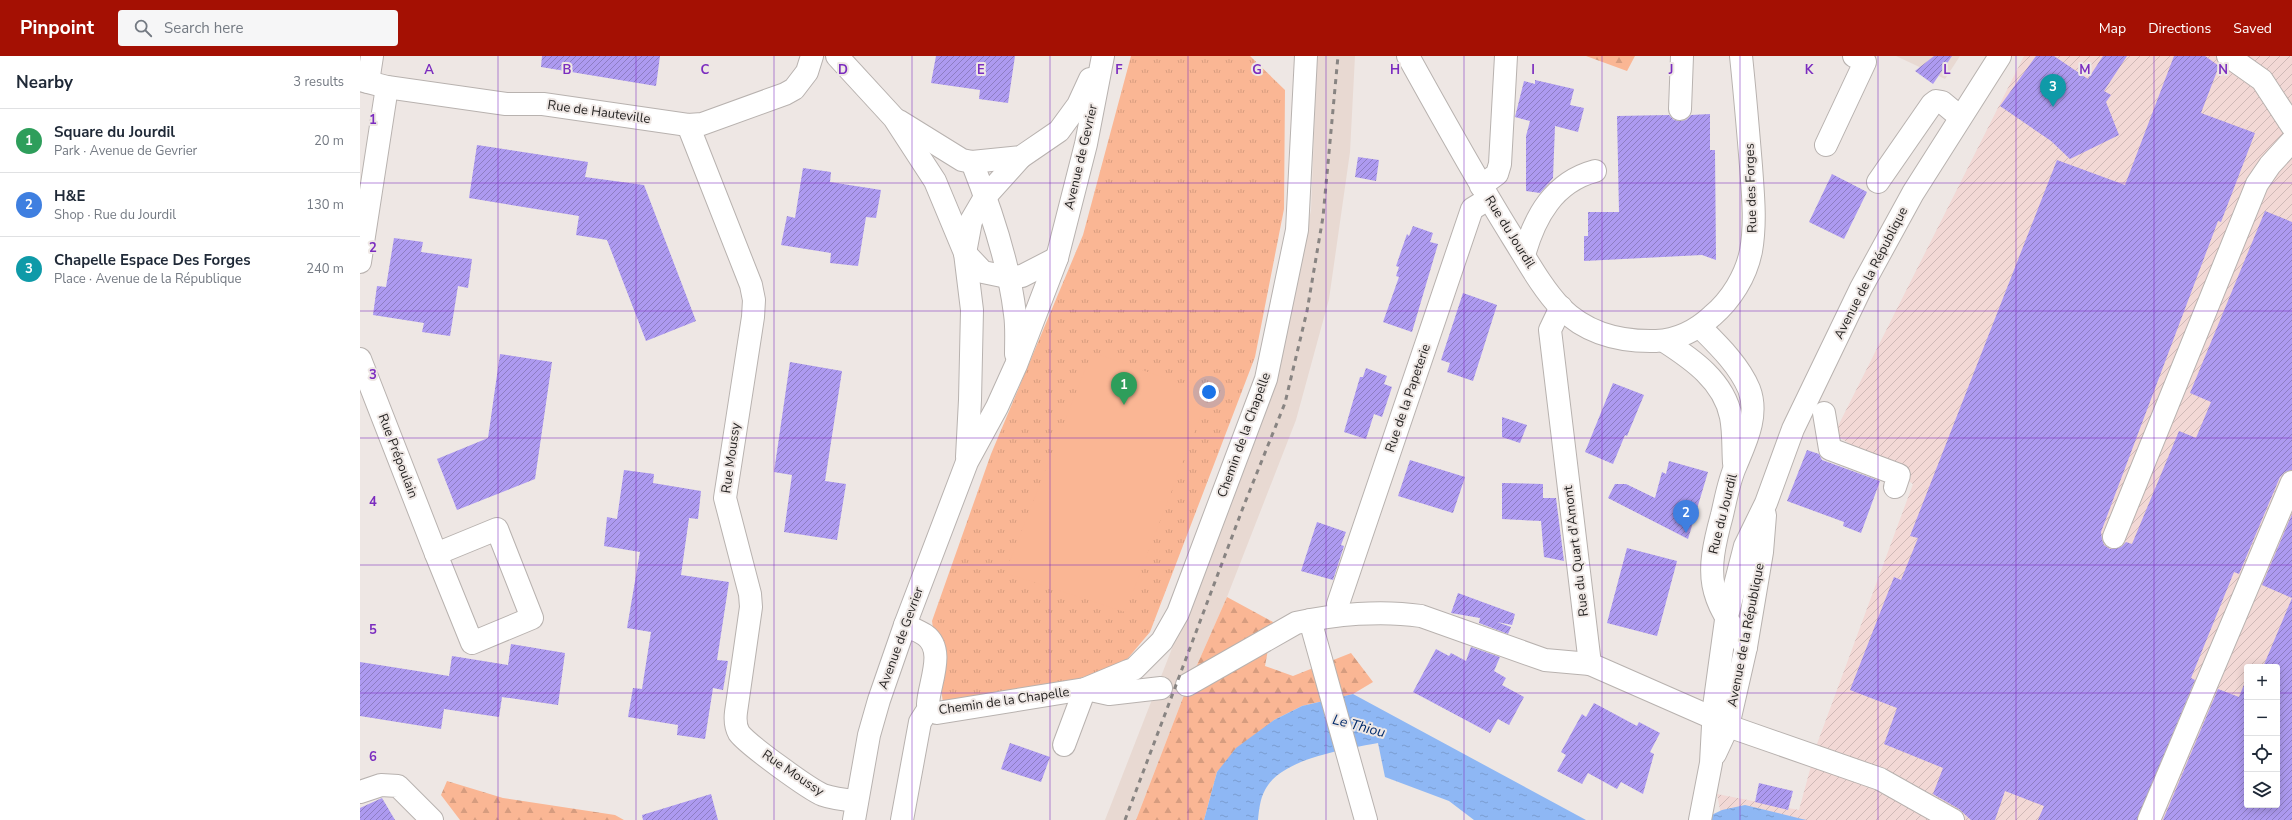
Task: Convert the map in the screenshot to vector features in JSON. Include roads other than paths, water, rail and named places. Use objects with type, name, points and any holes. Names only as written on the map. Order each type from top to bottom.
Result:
[{"type":"street","points":[[360,262],[372,83],[372,56]]},
{"type":"street","name":"Rue de Hauteville","points":[[372,83],[506,104],[543,104],[688,125],[702,124],[785,94],[801,82],[807,72],[812,56]]},
{"type":"street","name":"Avenue de Gevrier","points":[[837,56],[894,118],[935,181],[965,253],[972,310],[967,462]]},
{"type":"street","name":"Avenue de Gevrier","points":[[965,253],[971,221],[985,197],[1021,156],[1059,131],[1078,105],[1102,56]]},
{"type":"street","name":"Avenue de Gevrier","points":[[855,811],[869,736],[877,706],[905,625],[967,462],[997,407],[1016,365],[1057,258],[1086,144],[1102,56]]},
{"type":"street","name":"Chemin de la Chapelle","points":[[905,625],[925,635],[934,647],[936,656],[929,688],[929,708],[937,713],[1085,689],[1134,669],[1165,635],[1178,613],[1266,379],[1297,230],[1306,56]]},
{"type":"street","name":"Rue du Jourdil","points":[[1408,56],[1485,192],[1542,284],[1561,308],[1586,328],[1602,334],[1639,341],[1664,341],[1700,327],[1742,376],[1751,396],[1752,419],[1750,433],[1734,468],[1711,559],[1712,586],[1726,620],[1746,647]]},
{"type":"street","name":"Rue de la Papeterie","points":[[1338,604],[1472,210],[1497,174],[1500,164],[1506,56]]},
{"type":"street","points":[[1680,109],[1682,56]]},
{"type":"street","name":"Rue des Forges","points":[[1700,327],[1722,308],[1735,291],[1751,252],[1753,201],[1741,56]]},
{"type":"street","points":[[1826,145],[1865,62],[1854,56]]},
{"type":"street","name":"Avenue de la République","points":[[1721,722],[1726,620],[1745,546],[1766,503],[1778,466],[1793,429],[1861,288],[1896,221],[1960,117],[2000,56]]},
{"type":"street","points":[[2228,56],[2262,80],[2292,126]]},
{"type":"street","points":[[1878,182],[1932,104],[1940,101],[1960,117]]},
{"type":"street","name":"Avenue de Gevrier","points":[[894,118],[962,160],[972,162],[1021,156]]},
{"type":"street","name":"Rue Moussy","points":[[688,125],[751,285],[754,300],[725,498],[747,581],[751,607],[736,712],[736,728],[740,734],[763,753],[813,790],[833,798],[855,811]]},
{"type":"street","points":[[2114,537],[2257,184],[2270,165],[2292,141]]},
{"type":"street","name":"Avenue de Gevrier","points":[[972,162],[985,197],[1007,277],[1015,315],[1016,365]]},
{"type":"street","points":[[1524,255],[1531,232],[1554,194],[1580,175],[1595,171]]},
{"type":"street","name":"Avenue de Gevrier","points":[[965,253],[982,272],[1007,277],[1022,276],[1057,258]]},
{"type":"street","name":"Rue du Quart d'Amont","points":[[1561,308],[1550,330],[1590,664]]},
{"type":"street","name":"Rue du Jourdil","points":[[1664,341],[1692,359],[1722,393],[1731,417],[1734,468]]},
{"type":"street","name":"Rue Prépoulain","points":[[360,359],[436,554],[472,643],[532,618],[497,529],[436,554]]},
{"type":"street","points":[[1824,413],[1830,449],[1899,475],[1895,487]]},
{"type":"street","points":[[2149,820],[2292,482]]},
{"type":"street","name":"Avenue de la République","points":[[1700,820],[1703,798],[1721,722],[1746,647],[1762,552],[1766,503]]},
{"type":"street","points":[[1187,685],[1296,623],[1310,620],[1401,614],[1434,619],[1544,660],[1590,664],[1721,722],[1880,779],[1953,820]]},
{"type":"street","points":[[1310,620],[1316,646],[1366,820]]},
{"type":"street","name":"Chemin de la Chapelle","points":[[1085,689],[1109,694],[1161,688]]},
{"type":"street","points":[[1064,745],[1085,689]]},
{"type":"street","points":[[902,820],[920,722],[929,708]]},
{"type":"street","points":[[360,792],[381,785],[398,786],[432,820]]},
{"type":"water","name":"Le Thiou","points":[[1353,694],[1586,820],[1474,820],[1449,801],[1385,777],[1378,743],[1333,752],[1300,763],[1285,770],[1273,779],[1263,793],[1259,808],[1258,820],[1204,820],[1217,772],[1236,748],[1274,720],[1302,706]]},
{"type":"water","points":[[1745,805],[1807,820],[1701,820],[1722,810]]},
{"type":"railway","points":[[1125,820],[1244,505],[1285,403],[1307,311],[1323,217],[1338,56]]},
{"type":"place","name":"Chapelle Espace Des Forges","points":[[2053,107]]},
{"type":"place","name":"Square du Jourdil","points":[[1124,405]]},
{"type":"place","name":"H&E","points":[[1686,533]]}]
